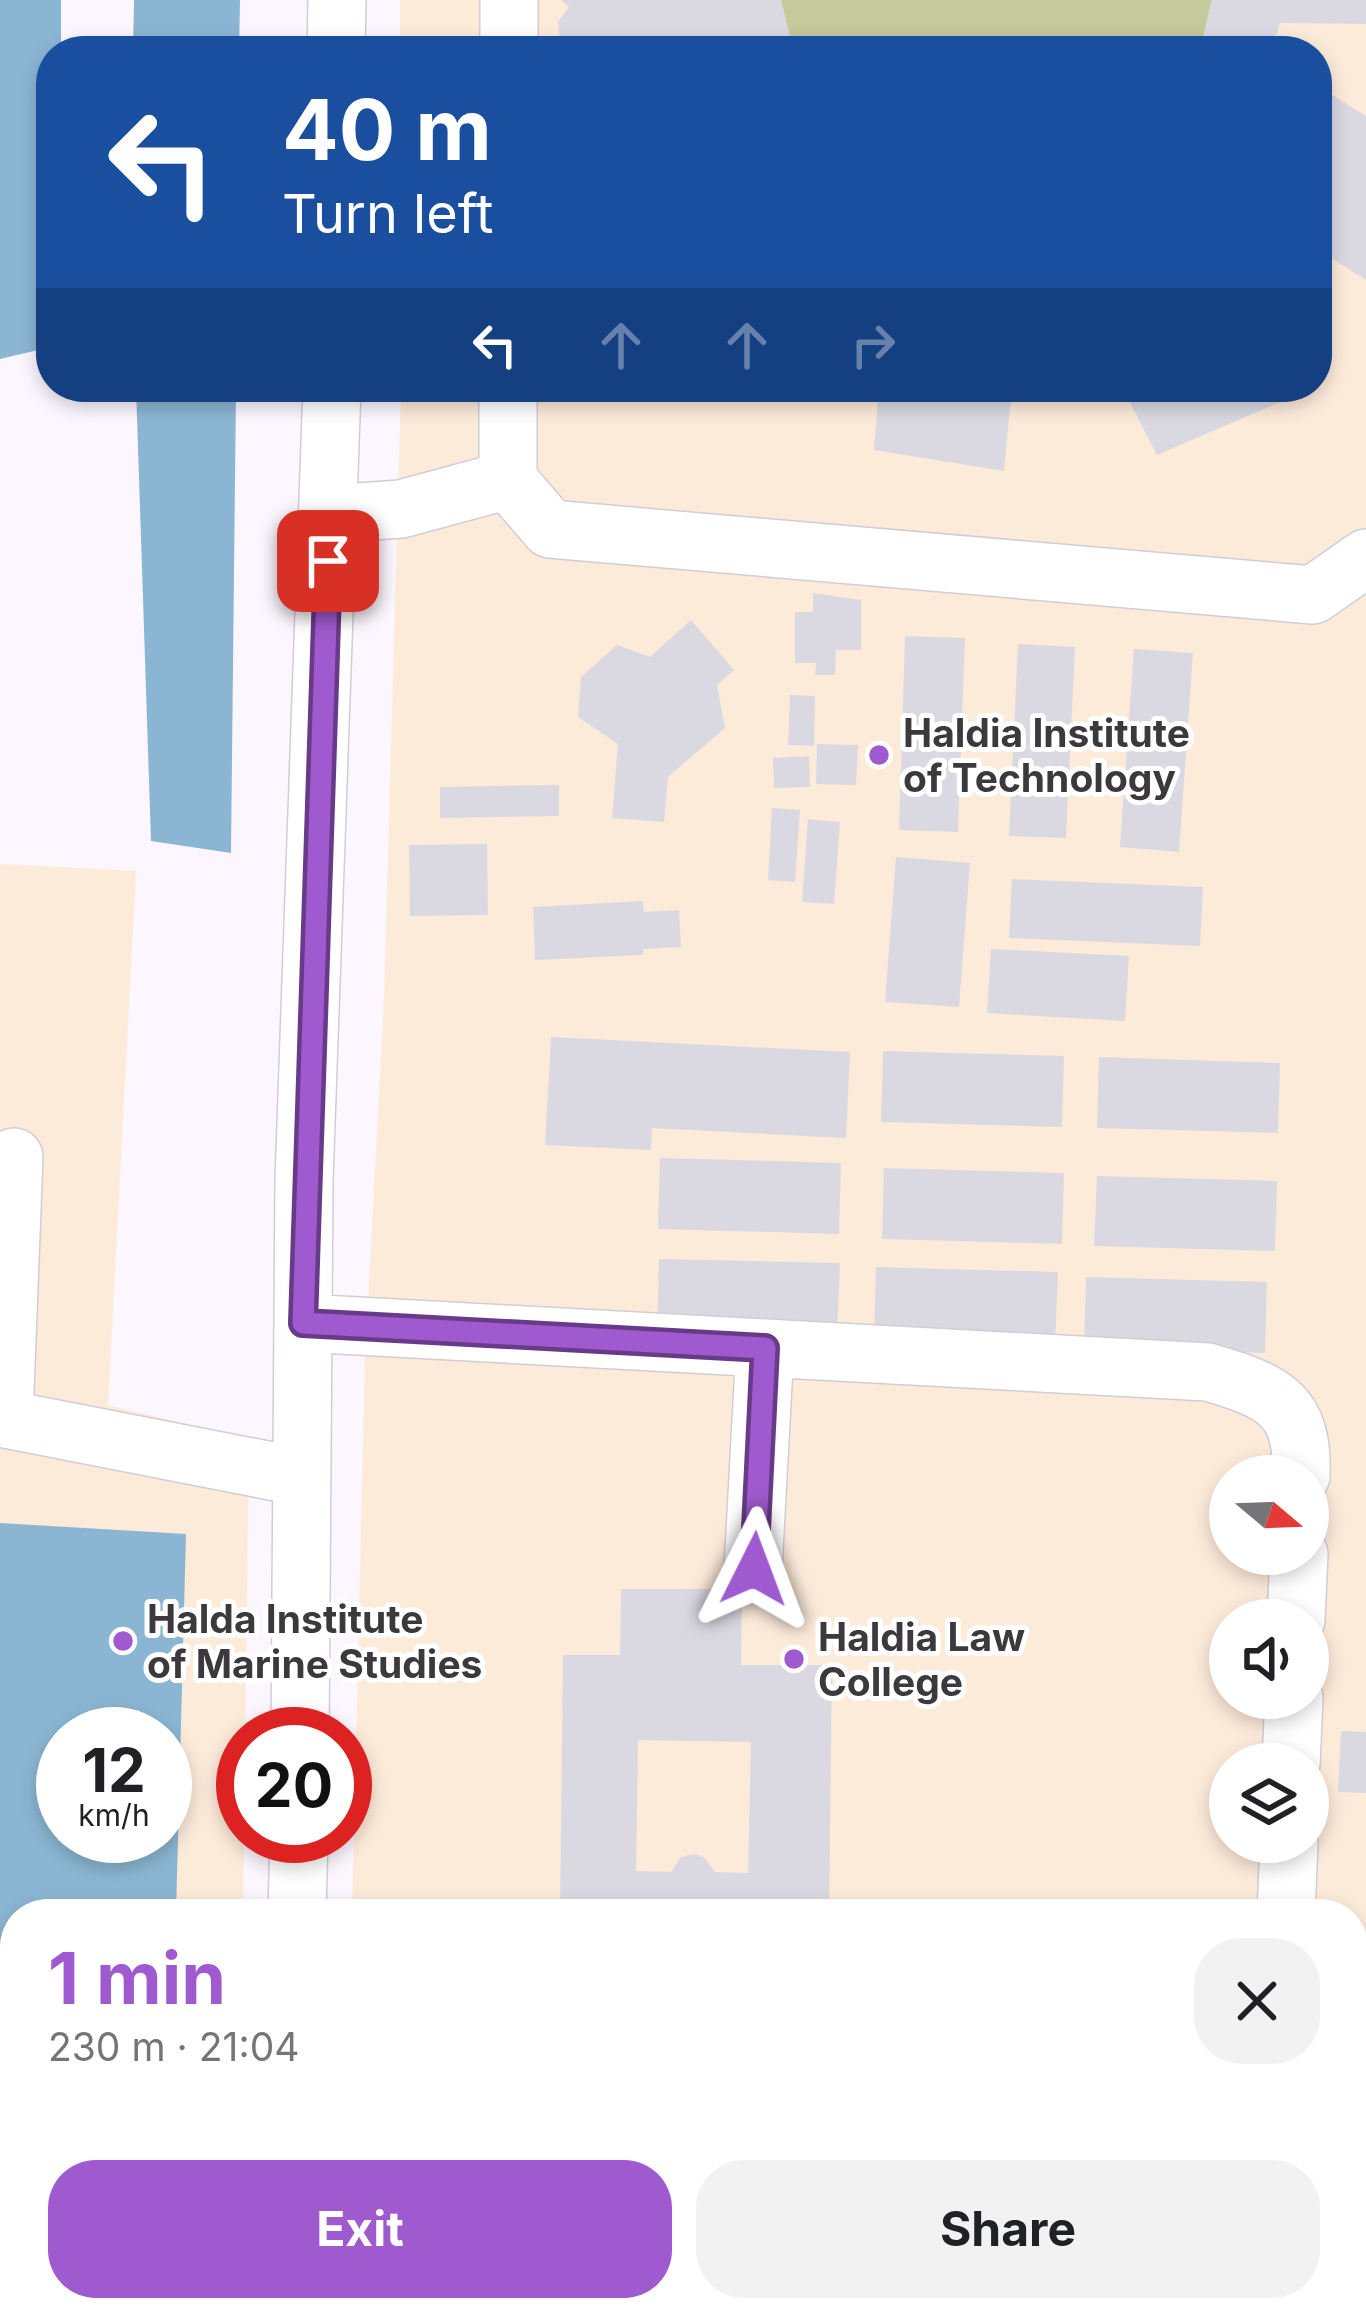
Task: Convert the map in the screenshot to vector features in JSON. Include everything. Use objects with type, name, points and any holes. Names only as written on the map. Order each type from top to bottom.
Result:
[{"type":"street","points":[[336,36],[337,0]]},
{"type":"street","points":[[508,0],[508,36]]},
{"type":"street","points":[[300,1707],[303,1323],[332,402]]},
{"type":"street","points":[[508,402],[508,480],[525,506],[550,530],[1339,597],[1366,558]]},
{"type":"street","points":[[330,514],[401,509],[508,480]]},
{"type":"street","points":[[14,1157],[2,1418],[302,1477]]},
{"type":"street","points":[[303,1323],[1208,1372],[1250,1384],[1285,1406],[1303,1438],[1302,1455]]},
{"type":"street","points":[[754,1569],[765,1348]]},
{"type":"street","points":[[297,1899],[298,1863]]},
{"type":"street","points":[[1286,1899],[1287,1863]]},
{"type":"shaded area","points":[[400,0],[1366,0],[1366,1899],[352,1899],[353,1863],[372,1863],[372,1707],[357,1707],[365,1357],[384,1001],[401,402],[1332,402],[1332,36],[400,36]]},
{"type":"shaded area","name":"Halda Institute of Marine Studies","points":[[0,864],[136,871],[108,1405],[249,1439],[246,1707],[216,1707],[216,1863],[244,1863],[243,1899],[0,1899]]},
{"type":"green space","points":[[781,0],[1212,0],[1204,36],[789,36]]},
{"type":"water","points":[[0,0],[61,0],[61,36],[36,36],[36,351],[0,359]]},
{"type":"water","points":[[134,0],[240,0],[239,36],[133,36]]},
{"type":"water","points":[[136,402],[236,402],[231,853],[151,841]]},
{"type":"water","points":[[0,1523],[186,1534],[181,1707],[36,1707],[36,1863],[177,1863],[176,1899],[0,1899]]},
{"type":"building","points":[[561,0],[781,0],[789,36],[560,36],[558,22],[569,7]]},
{"type":"building","points":[[1212,0],[1366,0],[1366,24],[1280,23],[1275,36],[1204,36]]},
{"type":"building","points":[[1332,94],[1366,116],[1366,280],[1332,258]]},
{"type":"building","points":[[878,402],[1011,402],[1004,471],[874,450]]},
{"type":"building","points":[[1130,402],[1280,402],[1157,455]]},
{"type":"building","points":[[813,593],[861,600],[861,650],[836,650],[835,675],[815,675],[816,663],[795,663],[795,612],[813,612]]},
{"type":"building","points":[[691,620],[734,670],[717,685],[725,728],[668,777],[664,822],[612,818],[618,744],[578,717],[581,677],[617,645],[650,657]]},
{"type":"building","points":[[905,636],[965,638],[958,832],[899,830]]},
{"type":"building","points":[[1018,644],[1075,647],[1066,838],[1009,836]]},
{"type":"building","points":[[1134,649],[1193,653],[1179,852],[1120,847]]},
{"type":"building","points":[[790,695],[815,696],[814,746],[788,745]]},
{"type":"building","points":[[817,744],[858,745],[856,785],[816,784]]},
{"type":"building","points":[[809,756],[810,787],[774,788],[773,758]]},
{"type":"building","points":[[559,785],[559,816],[440,818],[440,787]]},
{"type":"building","points":[[772,808],[800,810],[795,882],[768,880]]},
{"type":"building","points":[[808,819],[840,822],[834,904],[802,902]]},
{"type":"building","points":[[487,844],[488,915],[410,916],[409,845]]},
{"type":"building","points":[[896,857],[970,863],[959,1007],[885,1002]]},
{"type":"building","points":[[1012,879],[1203,887],[1200,946],[1009,938]]},
{"type":"building","points":[[643,901],[644,912],[679,910],[681,947],[643,949],[643,955],[535,960],[533,907]]},
{"type":"building","points":[[991,949],[1129,956],[1125,1021],[987,1013]]},
{"type":"building","points":[[551,1037],[850,1052],[846,1138],[652,1128],[651,1150],[545,1145]]},
{"type":"building","points":[[883,1051],[1064,1056],[1062,1127],[881,1122]]},
{"type":"building","points":[[1099,1057],[1280,1063],[1278,1133],[1097,1128]]},
{"type":"building","points":[[660,1158],[841,1163],[839,1234],[658,1229]]},
{"type":"building","points":[[884,1168],[1064,1173],[1062,1244],[882,1239]]},
{"type":"building","points":[[1097,1176],[1277,1181],[1275,1251],[1094,1246]]},
{"type":"building","points":[[659,1259],[840,1263],[837,1334],[657,1329]]},
{"type":"building","points":[[876,1267],[1058,1272],[1055,1343],[874,1338]]},
{"type":"building","points":[[1086,1277],[1267,1282],[1265,1353],[1084,1348]]},
{"type":"building","points":[[621,1589],[742,1589],[741,1665],[832,1665],[829,1899],[560,1899],[563,1655],[620,1655]],"holes":[[[638,1740],[751,1742],[748,1873],[715,1872],[704,1857],[693,1854],[681,1857],[671,1872],[636,1871]]]},
{"type":"building","points":[[1341,1731],[1366,1732],[1366,1793],[1338,1792]]},
{"type":"place","name":"Haldia Institute of Technology","points":[[879,755]]},
{"type":"place","name":"Halda Institute of Marine Studies","points":[[123,1641]]},
{"type":"place","name":"Haldia Law College","points":[[794,1659]]},
{"type":"route","points":[[328,561],[304,1180],[303,1323],[765,1348],[754,1569]]}]
